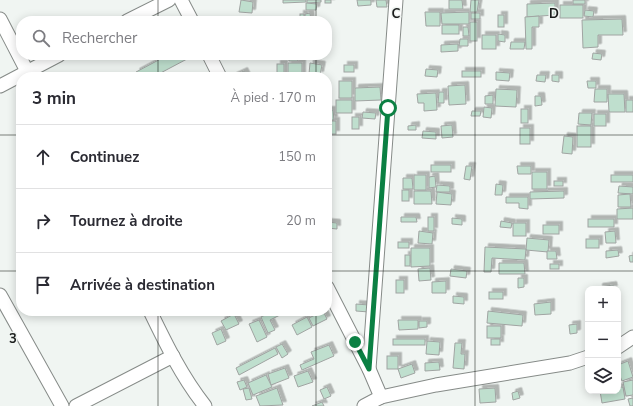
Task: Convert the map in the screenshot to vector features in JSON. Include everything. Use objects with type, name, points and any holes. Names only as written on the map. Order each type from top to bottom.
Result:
[{"type":"street","points":[[137,16],[169,0]]},
{"type":"street","points":[[181,0],[189,16]]},
{"type":"street","points":[[369,369],[396,0]]},
{"type":"street","points":[[0,19],[16,50]]},
{"type":"street","points":[[21,60],[27,72]]},
{"type":"street","points":[[31,72],[51,60]]},
{"type":"street","points":[[212,60],[218,72]]},
{"type":"street","points":[[0,86],[16,79]]},
{"type":"street","points":[[0,295],[62,406]]},
{"type":"street","points":[[332,297],[369,369],[381,397]]},
{"type":"street","points":[[153,316],[193,391],[205,406]]},
{"type":"street","points":[[621,345],[633,337]]},
{"type":"street","points":[[76,406],[173,356]]},
{"type":"street","points":[[364,406],[381,397],[436,385],[570,364],[585,358]]},
{"type":"building","points":[[241,0],[253,2],[252,13],[239,12]]},
{"type":"building","points":[[283,0],[306,0],[306,2],[283,3]]},
{"type":"building","points":[[307,0],[321,0],[321,2],[307,3]]},
{"type":"building","points":[[325,0],[331,0],[331,3],[325,3]]},
{"type":"building","points":[[357,0],[371,0],[371,5],[358,6]]},
{"type":"building","points":[[376,0],[386,0],[387,7],[377,7]]},
{"type":"building","points":[[449,0],[462,0],[463,9],[449,9]]},
{"type":"building","points":[[471,0],[479,0],[477,12],[470,12]]},
{"type":"building","points":[[573,0],[585,0],[585,4],[573,4]]},
{"type":"building","points":[[306,3],[317,4],[316,10],[306,10]]},
{"type":"building","points":[[555,3],[555,15],[527,17],[527,4]]},
{"type":"building","points":[[560,5],[583,5],[583,18],[560,18]]},
{"type":"building","points":[[585,10],[594,11],[593,17],[584,16]]},
{"type":"building","points":[[425,12],[440,12],[440,26],[426,26]]},
{"type":"building","points":[[469,12],[469,24],[442,24],[441,13]]},
{"type":"building","points":[[310,13],[310,16],[305,16],[305,14]]},
{"type":"building","points":[[471,13],[480,13],[480,19],[471,19]]},
{"type":"building","points":[[498,15],[504,15],[504,27],[498,27]]},
{"type":"building","points":[[539,16],[539,27],[532,27],[532,49],[526,49],[525,17]]},
{"type":"building","points":[[622,19],[623,35],[598,35],[598,47],[583,48],[582,20]]},
{"type":"building","points":[[470,22],[477,22],[477,41],[470,41]]},
{"type":"building","points":[[442,25],[459,25],[459,34],[442,34]]},
{"type":"building","points":[[463,27],[468,27],[469,36],[463,36]]},
{"type":"building","points":[[498,34],[505,35],[505,42],[498,41]]},
{"type":"building","points":[[482,35],[496,35],[496,49],[482,49]]},
{"type":"building","points":[[460,39],[468,39],[468,46],[459,46]]},
{"type":"building","points":[[511,42],[525,42],[524,49],[510,49]]},
{"type":"building","points":[[458,44],[458,51],[441,52],[441,45]]},
{"type":"building","points":[[593,53],[602,54],[601,60],[592,59]]},
{"type":"building","points":[[159,60],[185,60],[162,72],[136,72]]},
{"type":"building","points":[[288,63],[302,63],[302,72],[288,72]]},
{"type":"building","points":[[310,63],[322,65],[321,72],[309,72]]},
{"type":"building","points":[[277,64],[284,64],[284,72],[277,72]]},
{"type":"building","points":[[344,65],[354,65],[354,72],[344,72]]},
{"type":"building","points":[[426,69],[438,70],[437,77],[425,76]]},
{"type":"building","points":[[462,71],[481,71],[481,77],[462,77]]},
{"type":"building","points":[[496,72],[510,73],[509,81],[496,80]]},
{"type":"building","points":[[537,75],[546,75],[545,82],[536,81]]},
{"type":"building","points":[[552,75],[559,75],[559,82],[552,81]]},
{"type":"building","points":[[339,81],[352,81],[352,98],[339,98]]},
{"type":"building","points":[[587,81],[596,81],[596,88],[588,88]]},
{"type":"building","points":[[465,85],[466,104],[449,105],[448,86]]},
{"type":"building","points":[[380,87],[381,100],[355,101],[355,88]]},
{"type":"building","points":[[496,89],[517,90],[516,107],[495,106]]},
{"type":"building","points":[[595,89],[607,89],[607,102],[594,102]]},
{"type":"building","points":[[439,92],[444,92],[444,103],[438,103]]},
{"type":"building","points":[[436,93],[437,110],[424,111],[424,103],[418,103],[417,94]]},
{"type":"building","points":[[608,94],[624,94],[625,112],[609,112]]},
{"type":"building","points":[[493,95],[493,104],[485,104],[485,96]]},
{"type":"building","points":[[535,96],[541,96],[542,105],[535,106]]},
{"type":"building","points":[[336,100],[352,100],[352,113],[336,113]]},
{"type":"building","points":[[626,100],[633,100],[633,112],[626,112]]},
{"type":"building","points":[[484,107],[492,108],[491,118],[483,117]]},
{"type":"building","points":[[521,109],[528,109],[528,123],[521,123]]},
{"type":"building","points":[[332,110],[333,110],[334,120],[332,120]]},
{"type":"building","points":[[472,111],[481,111],[480,116],[471,116]]},
{"type":"building","points":[[363,112],[376,113],[375,119],[362,118]]},
{"type":"building","points":[[579,113],[592,113],[591,125],[578,124]]},
{"type":"building","points":[[594,114],[606,114],[606,126],[594,126]]},
{"type":"building","points":[[352,117],[359,117],[359,129],[352,129]]},
{"type":"building","points":[[332,121],[336,121],[336,134],[332,134]]},
{"type":"building","points":[[416,125],[416,130],[408,130],[408,126]]},
{"type":"building","points":[[452,125],[453,137],[442,138],[441,126]]},
{"type":"building","points":[[577,126],[591,126],[591,147],[577,147]]},
{"type":"building","points":[[520,128],[530,128],[530,144],[520,144]]},
{"type":"building","points":[[423,131],[436,132],[436,139],[422,138]]},
{"type":"building","points":[[564,136],[573,137],[572,154],[562,153]]},
{"type":"building","points":[[431,165],[451,165],[451,172],[431,172]]},
{"type":"building","points":[[466,166],[472,166],[470,180],[464,179]]},
{"type":"building","points":[[517,166],[531,166],[531,174],[518,174]]},
{"type":"building","points":[[532,172],[547,172],[547,189],[532,189]]},
{"type":"building","points":[[414,175],[426,175],[426,190],[414,190]]},
{"type":"building","points":[[611,175],[633,175],[633,182],[611,182]]},
{"type":"building","points":[[435,176],[436,187],[429,188],[429,177]]},
{"type":"building","points":[[403,178],[412,178],[413,189],[403,189]]},
{"type":"building","points":[[554,181],[563,181],[563,186],[554,186]]},
{"type":"building","points":[[496,184],[503,185],[502,195],[495,195]]},
{"type":"building","points":[[437,185],[450,186],[450,192],[436,192]]},
{"type":"building","points":[[619,186],[633,187],[633,194],[618,193]]},
{"type":"building","points":[[402,190],[409,190],[409,201],[402,201]]},
{"type":"building","points":[[414,191],[431,191],[432,204],[414,204]]},
{"type":"building","points":[[564,191],[564,198],[530,199],[530,192]]},
{"type":"building","points":[[437,192],[452,194],[451,205],[436,204]]},
{"type":"building","points":[[630,194],[631,207],[618,207],[618,195]]},
{"type":"building","points":[[506,197],[528,197],[528,209],[519,208],[519,203],[506,203]]},
{"type":"building","points":[[633,208],[633,219],[617,219],[617,209]]},
{"type":"building","points":[[401,217],[416,217],[417,222],[401,222]]},
{"type":"building","points":[[428,217],[434,217],[434,231],[428,231]]},
{"type":"building","points":[[452,218],[462,219],[462,225],[452,224]]},
{"type":"building","points":[[588,219],[614,219],[614,227],[588,227]]},
{"type":"building","points":[[501,221],[512,223],[511,228],[500,227]]},
{"type":"building","points":[[332,222],[337,223],[337,229],[332,228]]},
{"type":"building","points":[[513,223],[526,223],[526,236],[513,236]]},
{"type":"building","points":[[543,225],[559,225],[559,234],[543,234]]},
{"type":"building","points":[[419,231],[433,233],[432,244],[418,243]]},
{"type":"building","points":[[615,231],[616,243],[606,243],[605,232]]},
{"type":"building","points":[[527,238],[549,240],[548,252],[526,250]]},
{"type":"building","points":[[586,239],[599,239],[599,248],[586,248]]},
{"type":"building","points":[[398,242],[409,242],[409,248],[398,248]]},
{"type":"building","points":[[485,247],[526,249],[525,260],[492,258],[491,272],[484,272]]},
{"type":"building","points":[[411,248],[430,248],[430,266],[411,267]]},
{"type":"building","points":[[618,250],[619,256],[606,258],[606,251]]},
{"type":"building","points":[[547,251],[556,251],[557,259],[547,259]]},
{"type":"building","points":[[405,255],[410,255],[410,266],[405,266]]},
{"type":"building","points":[[633,255],[633,262],[630,262],[629,256]]},
{"type":"building","points":[[499,263],[524,263],[525,274],[499,274]]},
{"type":"building","points":[[550,264],[559,264],[559,269],[550,269]]},
{"type":"building","points":[[430,268],[431,280],[419,281],[418,269]]},
{"type":"building","points":[[451,269],[467,271],[466,278],[450,276]]},
{"type":"building","points":[[518,278],[524,278],[524,287],[518,288]]},
{"type":"building","points":[[396,280],[404,280],[404,293],[396,293]]},
{"type":"building","points":[[446,281],[446,293],[432,293],[432,282]]},
{"type":"building","points":[[489,292],[503,292],[503,299],[489,299]]},
{"type":"building","points":[[453,296],[464,297],[464,304],[453,303]]},
{"type":"building","points":[[551,302],[551,314],[535,315],[534,304]]},
{"type":"building","points":[[356,304],[369,305],[369,312],[356,311]]},
{"type":"building","points":[[488,311],[523,315],[522,326],[487,323]]},
{"type":"building","points":[[230,316],[235,316],[239,324],[226,330],[221,321]]},
{"type":"building","points":[[278,316],[270,320],[275,330],[268,333],[261,317]]},
{"type":"building","points":[[313,316],[326,316],[327,319],[313,326],[309,318]]},
{"type":"building","points":[[307,317],[312,327],[297,335],[292,325]]},
{"type":"building","points":[[259,320],[267,337],[257,342],[249,324]]},
{"type":"building","points":[[398,320],[418,320],[418,329],[399,330]]},
{"type":"building","points":[[419,321],[427,321],[427,327],[419,328]]},
{"type":"building","points":[[577,324],[577,333],[570,334],[569,325]]},
{"type":"building","points":[[487,326],[501,326],[501,338],[487,338]]},
{"type":"building","points":[[221,329],[226,341],[217,345],[212,333]]},
{"type":"building","points":[[393,339],[425,339],[425,345],[393,345]]},
{"type":"building","points":[[491,339],[500,339],[500,345],[491,345]]},
{"type":"building","points":[[427,341],[440,342],[439,355],[426,354]]},
{"type":"building","points":[[455,343],[462,343],[461,354],[465,354],[464,369],[453,368]]},
{"type":"building","points":[[282,344],[288,354],[282,358],[276,347]]},
{"type":"building","points":[[329,345],[334,356],[302,370],[300,365],[314,359],[311,352]]},
{"type":"building","points":[[275,348],[278,354],[239,375],[236,368]]},
{"type":"building","points":[[387,356],[398,356],[398,369],[387,369]]},
{"type":"building","points":[[628,361],[633,377],[622,381],[621,364]]},
{"type":"building","points":[[439,362],[440,370],[425,371],[425,363]]},
{"type":"building","points":[[412,364],[415,373],[401,378],[398,369]]},
{"type":"building","points":[[285,368],[289,378],[271,385],[268,374]]},
{"type":"building","points":[[308,371],[313,382],[298,387],[294,376]]},
{"type":"building","points":[[266,375],[272,387],[253,395],[248,383]]},
{"type":"building","points":[[244,380],[247,387],[240,390],[237,382]]},
{"type":"building","points":[[633,380],[633,395],[626,396],[623,382]]},
{"type":"building","points":[[327,387],[331,396],[324,399],[320,390]]},
{"type":"building","points":[[621,387],[623,387],[625,399],[602,403],[600,394],[621,394]]},
{"type":"building","points":[[249,388],[252,399],[246,400],[243,389]]},
{"type":"building","points":[[277,388],[283,405],[260,406],[256,396]]},
{"type":"building","points":[[495,388],[496,402],[480,403],[479,389]]},
{"type":"building","points":[[518,391],[520,398],[513,400],[512,393]]},
{"type":"building","points":[[633,398],[633,406],[630,406],[628,399]]},
{"type":"building","points":[[322,402],[324,406],[312,406]]},
{"type":"route","points":[[355,342],[369,369],[388,108]]}]
